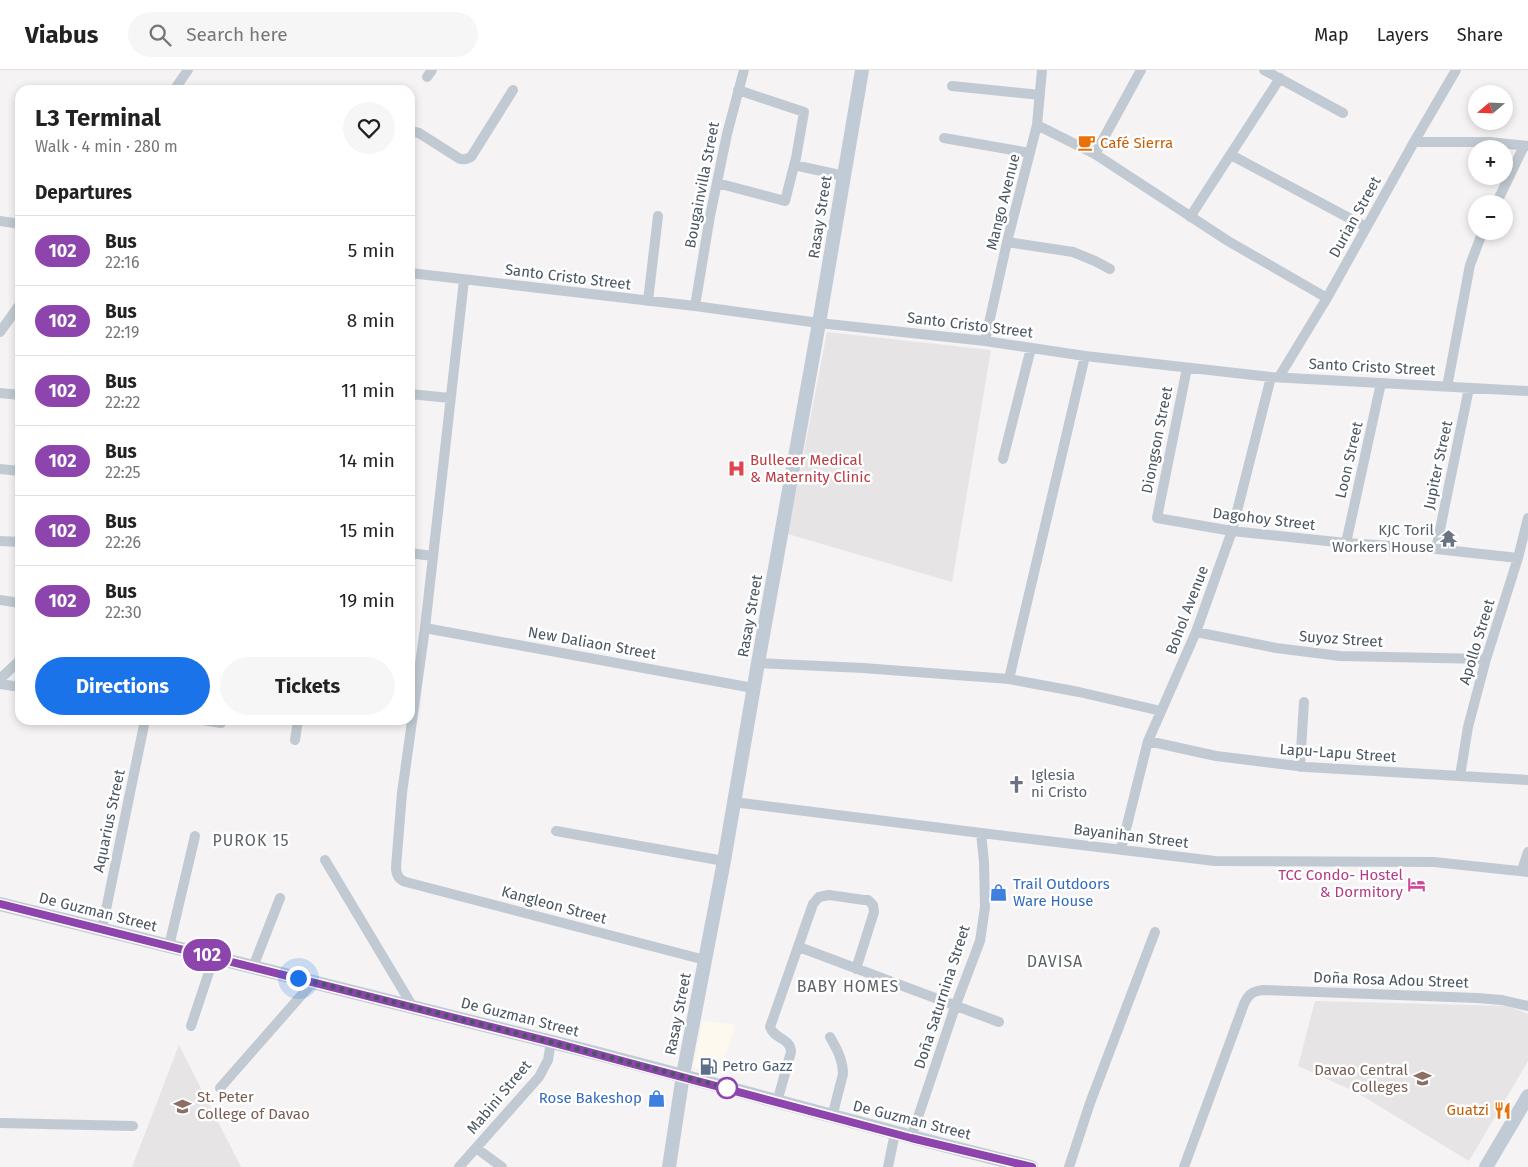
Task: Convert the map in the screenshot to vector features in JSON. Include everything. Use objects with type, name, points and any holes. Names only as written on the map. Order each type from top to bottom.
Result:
[{"type":"street","points":[[178,85],[188,70]]},
{"type":"street","name":"Bougainvilla Street","points":[[695,306],[710,216],[727,134],[744,70]]},
{"type":"street","name":"Rasay Street","points":[[669,1167],[683,1076],[724,861],[862,70]]},
{"type":"street","name":"Mango Avenue","points":[[985,341],[1007,242],[1037,125],[1042,70]]},
{"type":"street","points":[[1095,154],[1141,70]]},
{"type":"street","points":[[1264,70],[1343,113]]},
{"type":"street","name":"Durian Street","points":[[1275,377],[1327,298],[1456,70]]},
{"type":"street","points":[[1190,217],[1280,78]]},
{"type":"street","points":[[952,86],[1040,96]]},
{"type":"street","points":[[415,133],[460,159],[468,159],[472,157],[513,90]]},
{"type":"street","points":[[717,183],[785,201],[794,165],[804,112],[738,90]]},
{"type":"street","points":[[1037,125],[1095,154],[1228,241],[1327,298]]},
{"type":"street","points":[[944,138],[1030,153]]},
{"type":"street","points":[[1414,142],[1489,142],[1526,146],[1501,195]]},
{"type":"street","points":[[1231,155],[1366,227]]},
{"type":"street","points":[[794,165],[844,176]]},
{"type":"street","points":[[648,301],[658,216]]},
{"type":"street","points":[[0,221],[15,223]]},
{"type":"street","points":[[1447,387],[1470,265],[1480,240]]},
{"type":"street","points":[[1007,242],[1072,252],[1094,260],[1110,269]]},
{"type":"street","name":"Santo Cristo Street","points":[[415,274],[695,306],[819,323],[985,341],[1085,356],[1187,368],[1275,377],[1528,391]]},
{"type":"street","points":[[425,628],[464,280]]},
{"type":"street","points":[[0,332],[15,311]]},
{"type":"street","points":[[1004,459],[1030,348]]},
{"type":"street","points":[[1009,679],[1085,356]]},
{"type":"street","name":"Diongson Street","points":[[1156,518],[1187,368]]},
{"type":"street","name":"Bohol Avenue","points":[[1121,849],[1148,741],[1196,632],[1232,531],[1275,377]]},
{"type":"street","name":"Loon Street","points":[[1346,543],[1381,383]]},
{"type":"street","name":"Jupiter Street","points":[[1436,549],[1469,388]]},
{"type":"street","points":[[0,393],[15,394]]},
{"type":"street","points":[[415,394],[450,398]]},
{"type":"street","points":[[0,469],[15,470]]},
{"type":"street","name":"Dagohoy Street","points":[[1156,518],[1232,531],[1518,558]]},
{"type":"street","name":"Apollo Street","points":[[1460,776],[1468,727],[1528,518]]},
{"type":"street","points":[[0,541],[15,542]]},
{"type":"street","points":[[415,554],[432,556]]},
{"type":"street","points":[[0,600],[15,602]]},
{"type":"street","name":"New Daliaon Street","points":[[425,628],[753,688]]},
{"type":"street","name":"Kangleon Street","points":[[415,700],[425,628]]},
{"type":"street","name":"Suyoz Street","points":[[1196,632],[1276,648],[1340,656],[1486,659]]},
{"type":"street","points":[[758,663],[863,668],[1009,679],[1079,692],[1161,711]]},
{"type":"street","points":[[0,679],[15,665]]},
{"type":"street","points":[[0,684],[15,686]]},
{"type":"street","points":[[1300,767],[1304,702]]},
{"type":"street","name":"Aquarius Street","points":[[102,929],[144,725]]},
{"type":"street","points":[[295,740],[297,725]]},
{"type":"street","name":"Kangleon Street","points":[[411,725],[402,793],[396,867],[397,875],[400,879],[705,960]]},
{"type":"street","name":"Lapu-Lapu Street","points":[[1148,741],[1216,756],[1300,767],[1528,780]]},
{"type":"street","name":"Bayanihan Street","points":[[733,802],[982,834],[1215,861],[1434,862],[1525,871]]},
{"type":"street","points":[[556,831],[724,861]]},
{"type":"street","name":"Doña Saturnina Street","points":[[911,1138],[980,941],[985,907],[982,834]]},
{"type":"street","points":[[169,946],[195,836]]},
{"type":"street","points":[[1525,871],[1528,852]]},
{"type":"street","points":[[324,860],[413,1007]]},
{"type":"street","points":[[776,1102],[791,1048],[784,1039],[773,1033],[770,1027],[813,904],[819,897],[829,895],[868,900],[873,905],[874,912],[856,969]]},
{"type":"street","points":[[253,967],[280,898]]},
{"type":"street","name":"De Guzman Street","points":[[0,904],[551,1042],[911,1138],[1032,1167]]},
{"type":"street","points":[[1069,1167],[1090,1103],[1155,932]]},
{"type":"street","points":[[799,947],[999,1022]]},
{"type":"street","points":[[191,1026],[214,957]]},
{"type":"street","points":[[220,1088],[313,982]]},
{"type":"street","name":"Doña Rosa Adou Street","points":[[1184,1167],[1244,1004],[1252,992],[1263,990],[1477,998],[1502,1000],[1528,1006]]},
{"type":"street","points":[[830,1037],[839,1052],[843,1067],[843,1074],[832,1117]]},
{"type":"street","name":"Mabini Street","points":[[459,1167],[539,1076],[548,1060],[551,1042]]},
{"type":"street","points":[[1486,1167],[1526,1104]]},
{"type":"street","points":[[0,1123],[133,1126]]},
{"type":"street","points":[[888,1167],[895,1133]]},
{"type":"street","points":[[476,1148],[502,1167]]},
{"type":"shaded area","points":[[827,332],[991,350],[952,582],[788,534]]},
{"type":"shaded area","name":"Davao Central Colleges","points":[[1315,1001],[1509,1006],[1528,1014],[1528,1061],[1469,1161],[1356,1092],[1298,1066]]},
{"type":"shaded area","points":[[703,1020],[736,1025],[718,1075],[693,1067]]},
{"type":"shaded area","name":"St. Peter College of Davao","points":[[179,1045],[241,1167],[132,1167]]},
{"type":"bus line","name":"102","points":[[0,904],[551,1042],[911,1138],[1032,1167]]},
{"type":"place","name":"Café Sierra","points":[[1086,143]]},
{"type":"place","name":"Bullecer Medical & Maternity Clinic","points":[[736,469]]},
{"type":"place","name":"KJC Toril Workers House","points":[[1448,539]]},
{"type":"place","name":"Iglesia ni Cristo","points":[[1017,784]]},
{"type":"place","name":"TCC Condo- Hostel & Dormitory","points":[[1417,884]]},
{"type":"place","name":"Trail Outdoors Ware House","points":[[999,893]]},
{"type":"place","name":"Petro Gazz","points":[[708,1066]]},
{"type":"place","name":"Davao Central Colleges","points":[[1422,1079]]},
{"type":"place","name":"Rose Bakeshop","points":[[656,1098]]},
{"type":"place","name":"St. Peter College of Davao","points":[[183,1106]]},
{"type":"place","name":"Guatzi","points":[[1503,1110]]},
{"type":"district","name":"PUROK 15","points":[[251,840]]},
{"type":"district","name":"DAVISA","points":[[1055,961]]},
{"type":"district","name":"BABY HOMES","points":[[848,986]]},
{"type":"route","points":[[298,978],[727,1088]]}]
